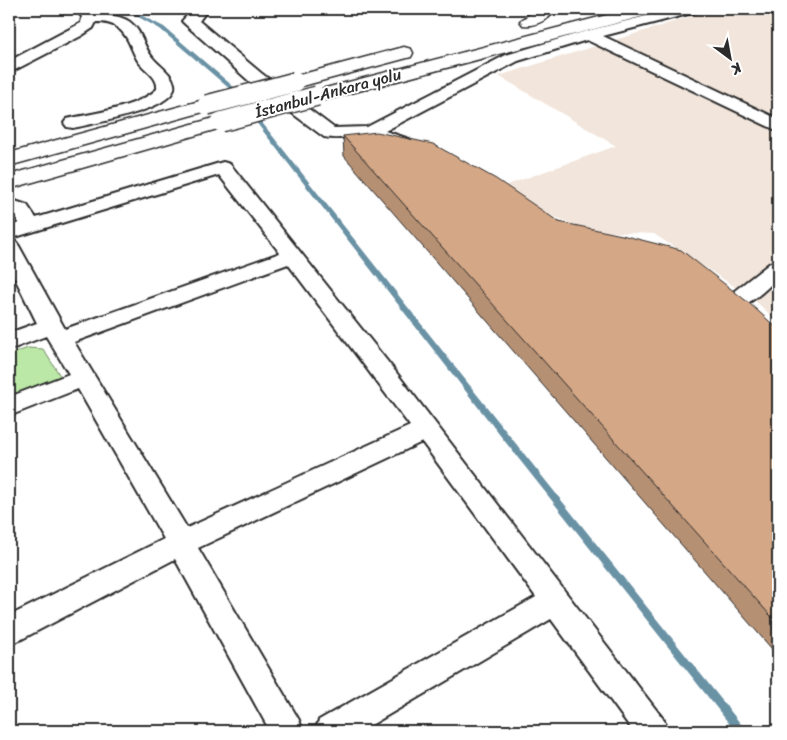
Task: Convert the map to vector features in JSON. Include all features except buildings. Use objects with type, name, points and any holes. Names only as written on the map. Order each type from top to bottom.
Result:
[{"type":"highway","points":[[529,21],[545,9]]},
{"type":"highway","points":[[588,35],[649,9]]},
{"type":"highway","name":"İstanbul-Ankara yolu","points":[[9,182],[317,96],[649,9]]},
{"type":"highway","points":[[510,26],[564,13]]},
{"type":"highway","name":"İstanbul-Ankara yolu","points":[[9,160],[207,105],[417,50]]},
{"type":"street","points":[[175,9],[255,77],[330,133],[370,132],[419,150]]},
{"type":"street","points":[[190,21],[201,9]]},
{"type":"street","points":[[370,132],[512,58],[588,35],[691,9]]},
{"type":"street","points":[[9,68],[88,25],[87,13],[109,18],[126,26],[132,32],[145,59],[162,77],[166,88],[149,103],[73,123]]},
{"type":"street","points":[[588,35],[778,126]]},
{"type":"street","points":[[9,205],[20,209],[20,229],[223,168],[293,255],[426,429],[652,731]]},
{"type":"street","points":[[9,246],[55,333],[182,543],[287,731]]},
{"type":"street","points":[[9,342],[55,333],[293,255]]},
{"type":"street","points":[[736,302],[778,268]]},
{"type":"street","points":[[9,407],[83,378]]},
{"type":"street","points":[[9,631],[182,543],[426,429]]},
{"type":"street","points":[[330,731],[555,601]]},
{"type":"shaded area","points":[[715,9],[778,9],[778,322],[752,298],[654,234],[590,231],[528,206],[501,187],[616,146],[499,76]]},
{"type":"green space","points":[[28,348],[43,349],[61,377],[9,398],[9,355]]},
{"type":"waterway","points":[[126,9],[162,28],[238,95]]},
{"type":"waterway","points":[[254,116],[506,437],[741,731]]}]
